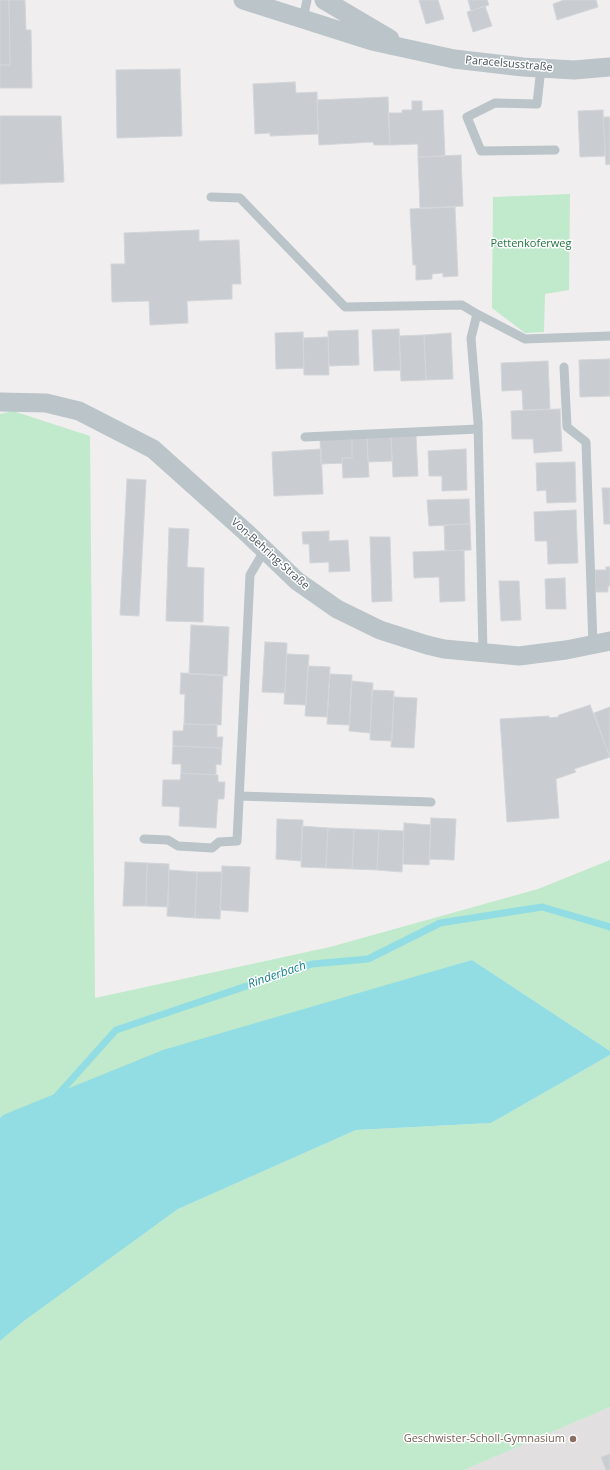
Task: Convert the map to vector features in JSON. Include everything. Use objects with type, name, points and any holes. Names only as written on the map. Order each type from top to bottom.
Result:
[{"type":"street","name":"Paracelsusstraße","points":[[243,0],[372,41],[454,59],[574,70],[610,67]]},
{"type":"street","name":"Paracelsusstraße","points":[[324,0],[409,50]]},
{"type":"street","name":"Von-Behring-Straße","points":[[0,402],[46,403],[79,411],[153,449],[248,534],[297,581],[337,609],[380,630],[444,649],[519,656],[566,650],[601,643]]},
{"type":"lane","points":[[303,19],[307,0]]},
{"type":"lane","points":[[541,68],[537,104],[495,103],[466,118],[481,151],[555,150]]},
{"type":"lane","points":[[211,197],[240,198],[345,307],[462,305],[525,339],[610,336]]},
{"type":"lane","points":[[477,314],[471,338],[478,429],[483,653]]},
{"type":"lane","points":[[564,367],[567,427],[586,442],[601,643]]},
{"type":"lane","points":[[304,437],[478,429]]},
{"type":"lane","points":[[144,839],[168,840],[178,846],[212,848],[219,842],[237,841],[250,575],[264,550]]},
{"type":"lane","points":[[239,796],[431,802]]},
{"type":"shaded area","name":"Geschwister-Scholl-Gymnasium","points":[[610,1407],[610,1470],[464,1470]]},
{"type":"green space","name":"Pettenkoferweg","points":[[570,194],[569,290],[545,294],[544,332],[525,333],[492,308],[493,197]]},
{"type":"green space","points":[[13,411],[90,436],[95,998],[330,947],[538,889],[610,860],[610,1051],[472,960],[3,1115],[0,1118],[0,414]]},
{"type":"green space","points":[[610,1055],[610,1407],[464,1470],[0,1470],[0,1341],[24,1321],[178,1209],[356,1130],[491,1123]]},
{"type":"water","points":[[472,960],[610,1051],[610,1055],[491,1123],[356,1130],[178,1209],[24,1321],[0,1341],[0,1118],[3,1115],[163,1050]]},
{"type":"building","points":[[0,0],[9,0],[10,65],[0,65]]},
{"type":"building","points":[[9,0],[25,0],[26,30],[31,30],[32,88],[0,88],[0,65],[10,65]]},
{"type":"building","points":[[419,0],[438,0],[444,19],[426,24]]},
{"type":"building","points":[[468,0],[487,0],[489,5],[471,11]]},
{"type":"building","points":[[564,0],[596,0],[598,7],[557,20],[553,4]]},
{"type":"building","points":[[485,6],[492,26],[473,32],[467,12]]},
{"type":"building","points":[[180,69],[182,136],[117,138],[116,70]]},
{"type":"building","points":[[295,82],[296,93],[317,92],[318,134],[270,136],[270,133],[255,134],[253,84]]},
{"type":"building","points":[[388,97],[390,145],[374,145],[373,142],[319,145],[317,100]]},
{"type":"building","points":[[412,101],[422,101],[422,111],[443,110],[445,156],[418,157],[418,144],[390,145],[388,113],[402,113],[402,110],[412,110]]},
{"type":"building","points":[[603,110],[605,156],[580,157],[578,111]]},
{"type":"building","points":[[0,116],[61,116],[64,182],[0,184]]},
{"type":"building","points":[[603,117],[610,117],[610,164],[606,165]]},
{"type":"building","points":[[461,155],[463,206],[420,208],[418,157]]},
{"type":"building","points":[[455,207],[458,276],[443,277],[443,273],[432,274],[432,279],[416,280],[416,265],[413,265],[410,209]]},
{"type":"building","points":[[199,230],[199,241],[239,240],[241,284],[232,284],[232,299],[187,301],[188,323],[150,325],[149,301],[112,302],[111,264],[125,264],[124,233]]},
{"type":"building","points":[[399,329],[401,370],[374,371],[372,330]]},
{"type":"building","points":[[358,330],[359,365],[329,366],[328,331]]},
{"type":"building","points":[[303,332],[304,368],[276,369],[275,333]]},
{"type":"building","points":[[451,333],[453,379],[426,380],[424,335]]},
{"type":"building","points":[[424,335],[426,380],[401,381],[399,336]]},
{"type":"building","points":[[328,337],[329,375],[304,375],[303,338]]},
{"type":"building","points":[[610,359],[610,396],[580,397],[579,360]]},
{"type":"building","points":[[548,361],[550,409],[523,410],[522,390],[502,391],[501,363]]},
{"type":"building","points":[[560,409],[562,451],[534,453],[533,439],[512,439],[511,411]]},
{"type":"building","points":[[416,435],[418,476],[393,477],[391,436]]},
{"type":"building","points":[[391,436],[392,461],[368,462],[367,437]]},
{"type":"building","points":[[367,437],[369,477],[343,478],[342,458],[352,458],[352,438]]},
{"type":"building","points":[[352,438],[352,458],[342,458],[343,463],[321,464],[320,439]]},
{"type":"building","points":[[321,449],[323,494],[274,496],[272,452]]},
{"type":"building","points":[[466,449],[467,490],[442,491],[442,476],[429,476],[428,451]]},
{"type":"building","points":[[575,462],[576,502],[547,503],[546,490],[537,491],[536,463]]},
{"type":"building","points":[[127,479],[146,480],[139,616],[120,615]]},
{"type":"building","points":[[602,488],[610,488],[610,524],[604,524]]},
{"type":"building","points":[[469,499],[470,524],[429,526],[427,500]]},
{"type":"building","points":[[576,510],[578,563],[548,564],[547,541],[535,541],[534,512]]},
{"type":"building","points":[[470,524],[471,550],[445,551],[444,525]]},
{"type":"building","points":[[169,528],[189,529],[187,567],[204,568],[203,622],[166,621]]},
{"type":"building","points":[[329,531],[329,541],[348,540],[350,571],[329,572],[329,562],[310,563],[309,544],[303,544],[302,532]]},
{"type":"building","points":[[370,537],[390,537],[392,601],[372,602]]},
{"type":"building","points":[[464,550],[465,601],[440,602],[439,577],[414,578],[413,552]]},
{"type":"building","points":[[606,567],[610,567],[610,586],[608,586],[608,592],[596,592],[595,570],[606,570]]},
{"type":"building","points":[[565,578],[566,609],[546,609],[545,579]]},
{"type":"building","points":[[499,581],[519,581],[521,620],[501,621]]},
{"type":"building","points":[[191,625],[229,627],[227,676],[189,674]]},
{"type":"building","points":[[265,642],[287,643],[285,693],[262,692]]},
{"type":"building","points":[[287,654],[309,655],[306,705],[284,704]]},
{"type":"building","points":[[308,666],[330,667],[327,717],[305,716]]},
{"type":"building","points":[[181,673],[223,675],[221,725],[184,724],[185,694],[180,694]]},
{"type":"building","points":[[330,674],[352,675],[349,725],[327,724]]},
{"type":"building","points":[[352,681],[373,683],[370,733],[349,731]]},
{"type":"building","points":[[372,690],[394,691],[392,741],[370,740]]},
{"type":"building","points":[[394,697],[417,698],[414,748],[391,747]]},
{"type":"building","points":[[590,705],[610,757],[574,769],[576,772],[556,779],[559,818],[507,822],[500,719],[549,716],[549,718],[558,717],[559,715]]},
{"type":"building","points":[[610,707],[610,758],[594,713]]},
{"type":"building","points":[[184,724],[217,725],[217,737],[223,737],[222,748],[173,746],[173,731],[183,731]]},
{"type":"building","points":[[173,746],[222,748],[221,765],[216,764],[216,775],[181,773],[181,764],[172,764]]},
{"type":"building","points":[[181,773],[218,775],[218,782],[225,782],[224,799],[218,799],[216,828],[179,826],[180,807],[162,806],[163,780],[180,780]]},
{"type":"building","points":[[431,818],[456,819],[454,860],[429,859]]},
{"type":"building","points":[[277,819],[303,820],[301,861],[276,859]]},
{"type":"building","points":[[404,823],[431,825],[429,865],[403,864]]},
{"type":"building","points":[[302,826],[328,828],[326,868],[301,867]]},
{"type":"building","points":[[328,828],[354,829],[352,869],[326,868]]},
{"type":"building","points":[[354,829],[379,830],[377,870],[352,869]]},
{"type":"building","points":[[379,830],[404,831],[402,872],[377,870]]},
{"type":"building","points":[[125,862],[147,863],[146,906],[123,906]]},
{"type":"building","points":[[147,863],[169,864],[168,907],[146,906]]},
{"type":"building","points":[[222,866],[250,867],[248,912],[220,910]]},
{"type":"building","points":[[169,870],[197,872],[195,918],[167,916]]},
{"type":"building","points":[[197,872],[222,872],[220,919],[195,918]]},
{"type":"building","points":[[610,1454],[610,1470],[606,1470],[601,1457]]},
{"type":"waterway","name":"Rinderbach","points":[[55,1098],[116,1030],[312,964],[368,959],[440,923],[542,907],[610,927]]},
{"type":"place","name":"Geschwister-Scholl-Gymnasium","points":[[573,1439]]}]
